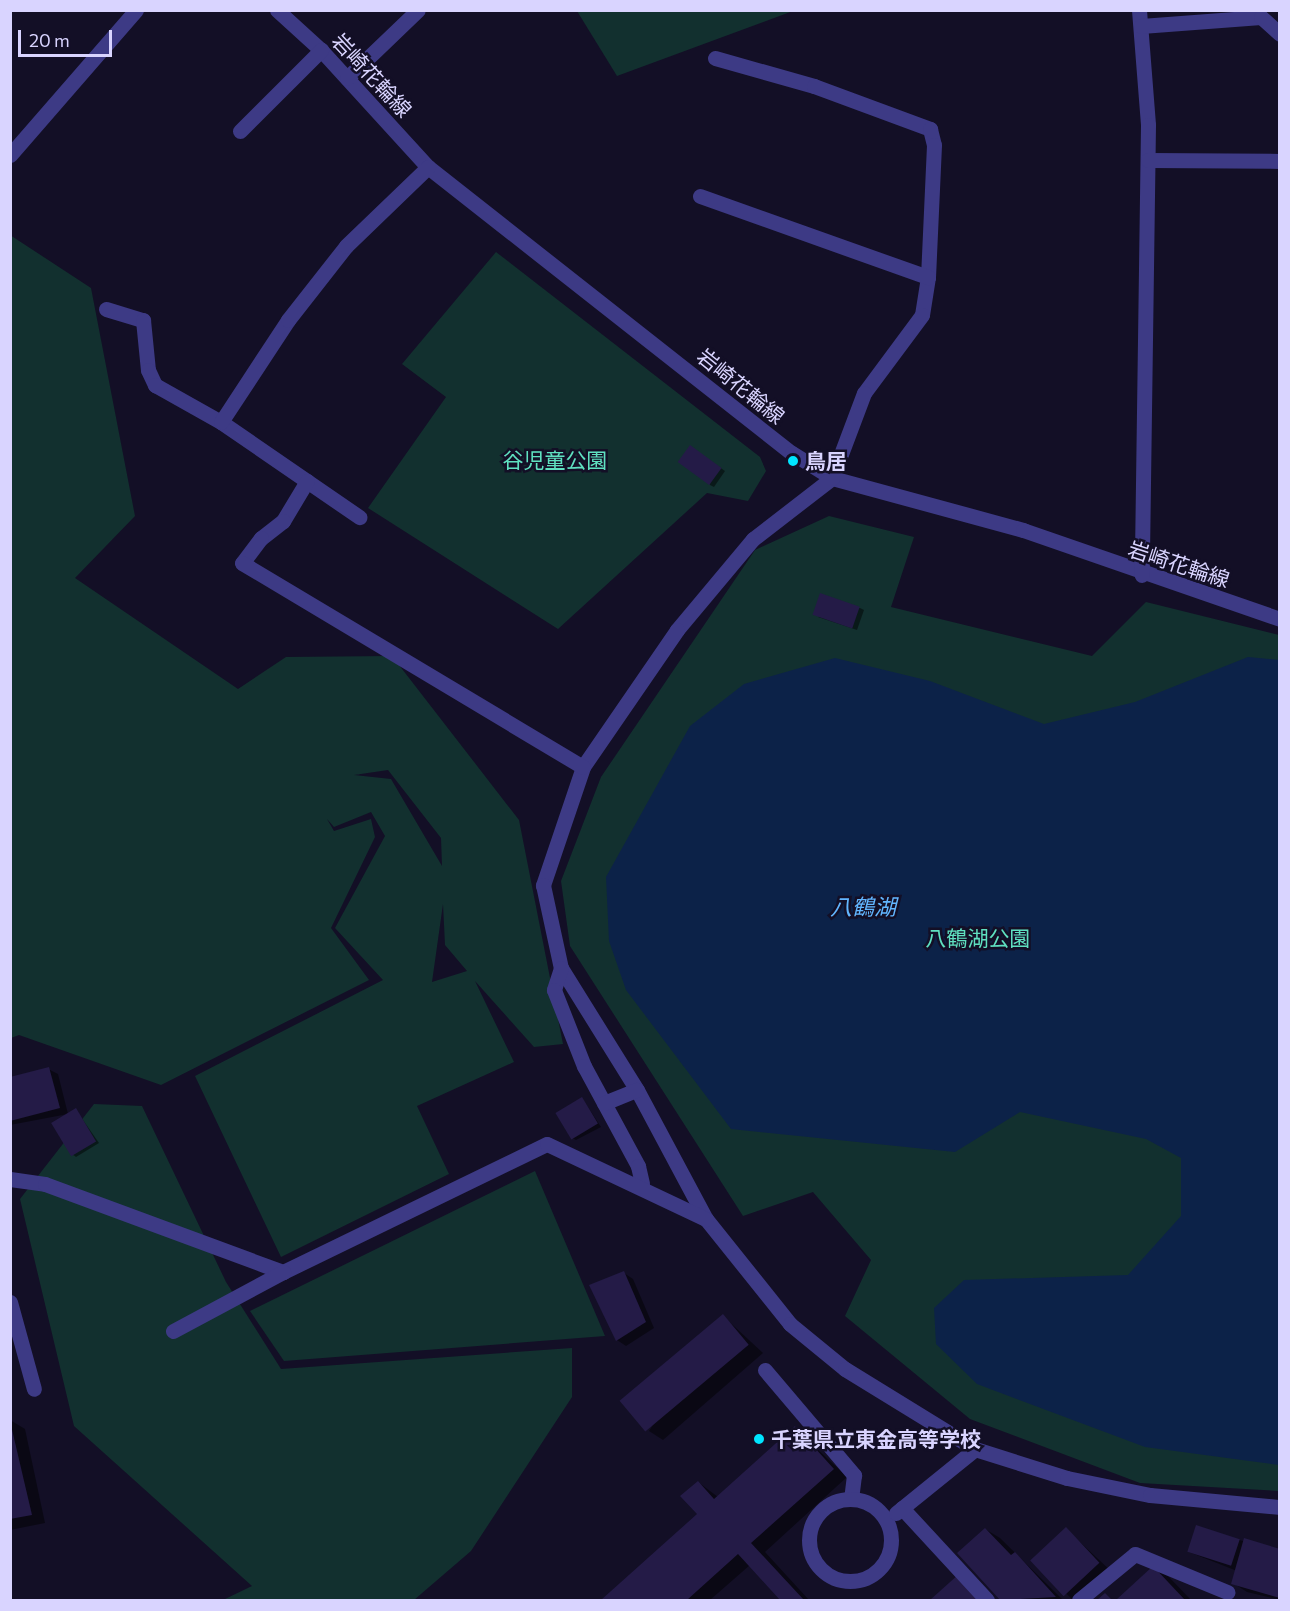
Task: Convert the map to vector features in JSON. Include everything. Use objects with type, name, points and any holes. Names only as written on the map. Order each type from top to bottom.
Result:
[{"type":"street","points":[[10,155],[136,10]]},
{"type":"street","name":"岩崎花輪線","points":[[277,10],[321,50],[428,167],[792,453],[832,478],[1023,530],[1142,574],[1280,619]]},
{"type":"street","points":[[347,78],[418,10]]},
{"type":"street","points":[[1142,574],[1148,160],[1140,18],[1261,17],[1280,34]]},
{"type":"street","points":[[240,131],[321,50]]},
{"type":"street","points":[[715,58],[814,86],[930,129],[934,145],[928,277],[922,315],[864,393],[832,478],[753,539],[677,630],[584,767],[543,885],[561,968],[637,1090],[706,1219],[790,1324],[845,1369],[975,1449],[1150,1495],[1280,1507]]},
{"type":"street","points":[[1148,160],[1280,161]]},
{"type":"street","points":[[221,422],[288,320],[346,246],[428,167]]},
{"type":"street","points":[[700,196],[928,277]]},
{"type":"street","points":[[106,309],[143,320],[148,370],[155,385],[221,422],[359,517]]},
{"type":"street","points":[[307,481],[283,521],[261,538],[242,563],[584,767]]},
{"type":"street","points":[[561,968],[554,990],[642,1184]]},
{"type":"street","points":[[604,1103],[637,1090]]},
{"type":"street","points":[[173,1331],[283,1272],[547,1144],[642,1184],[706,1219]]},
{"type":"street","points":[[10,1179],[45,1184],[283,1272]]},
{"type":"street","points":[[10,1302],[34,1389]]},
{"type":"street","points":[[765,1370],[854,1475],[851,1499]]},
{"type":"street","points":[[886,1521],[975,1449]]},
{"type":"street","points":[[851,1499],[878,1509],[886,1521],[891,1534],[885,1562],[863,1579],[835,1578],[814,1559],[810,1532],[825,1508],[851,1499]]},
{"type":"street","points":[[902,1508],[987,1600]]},
{"type":"street","points":[[1079,1600],[1135,1554],[1227,1592]]},
{"type":"green space","points":[[577,11],[793,11],[617,76]]},
{"type":"green space","points":[[10,235],[91,288],[135,516],[75,578],[238,689],[286,657],[392,656],[519,820],[563,1044],[534,1047],[475,981],[514,1062],[417,1106],[449,1174],[281,1257],[195,1076],[383,980],[335,928],[385,836],[371,812],[334,827],[327,819],[334,831],[371,819],[375,837],[331,928],[369,980],[161,1085],[19,1035],[11,1038]],"holes":[[[388,770],[441,838],[442,866],[391,779],[354,775]],[[443,904],[445,945],[467,971],[432,982]]]},
{"type":"green space","name":"谷児童公園","points":[[496,252],[760,457],[766,471],[748,501],[707,493],[558,629],[368,508],[446,397],[402,364]]},
{"type":"green space","name":"八鶴湖","points":[[829,516],[914,537],[891,607],[1092,656],[1146,602],[1279,635],[1279,1491],[1140,1483],[970,1419],[845,1316],[871,1260],[813,1192],[743,1216],[570,946],[561,881],[601,777],[755,550]]},
{"type":"green space","points":[[94,1104],[142,1106],[226,1282],[281,1369],[572,1348],[572,1397],[471,1551],[414,1600],[223,1600],[252,1586],[74,1426],[20,1199]]},
{"type":"green space","points":[[535,1171],[605,1336],[284,1361],[250,1311]]},
{"type":"water","name":"八鶴湖","points":[[1248,657],[1280,660],[1279,1465],[1145,1447],[977,1384],[936,1344],[934,1308],[964,1280],[1128,1275],[1181,1216],[1181,1158],[1146,1139],[1020,1112],[955,1152],[731,1129],[626,990],[609,941],[606,877],[690,726],[744,684],[835,658],[930,681],[1044,724],[1135,702]]},
{"type":"building","points":[[690,445],[722,468],[709,485],[678,462]]},
{"type":"building","points":[[820,593],[860,607],[852,628],[813,615]]},
{"type":"building","points":[[49,1067],[60,1108],[10,1121],[10,1077]]},
{"type":"building","points":[[582,1097],[598,1124],[571,1140],[555,1113]]},
{"type":"building","points":[[76,1108],[96,1141],[71,1156],[51,1123]]},
{"type":"building","points":[[624,1271],[646,1322],[616,1341],[589,1285]]},
{"type":"building","points":[[723,1314],[749,1345],[645,1431],[620,1401]]},
{"type":"building","points":[[10,1421],[32,1515],[10,1519]]},
{"type":"building","points":[[795,1426],[834,1469],[751,1543],[804,1600],[780,1600],[738,1554],[687,1600],[601,1600],[697,1514],[680,1496],[698,1481],[714,1499]]},
{"type":"building","points":[[1196,1525],[1240,1539],[1231,1566],[1187,1552]]},
{"type":"building","points":[[1066,1527],[1099,1563],[1064,1596],[1030,1560]]},
{"type":"building","points":[[985,1528],[1011,1555],[1015,1552],[1056,1597],[1000,1600],[957,1553]]},
{"type":"building","points":[[1244,1538],[1280,1549],[1280,1598],[1231,1584]]},
{"type":"building","points":[[1153,1566],[1185,1600],[1116,1600]]},
{"type":"building","points":[[959,1574],[983,1600],[930,1600]]},
{"type":"building","points":[[1105,1593],[1112,1600],[1097,1600]]},
{"type":"place","name":"鳥居","points":[[793,461]]},
{"type":"place","name":"千葉県立東金高等学校","points":[[759,1439]]},
{"type":"park label","name":"八鶴湖公園","points":[[978,938]]}]
